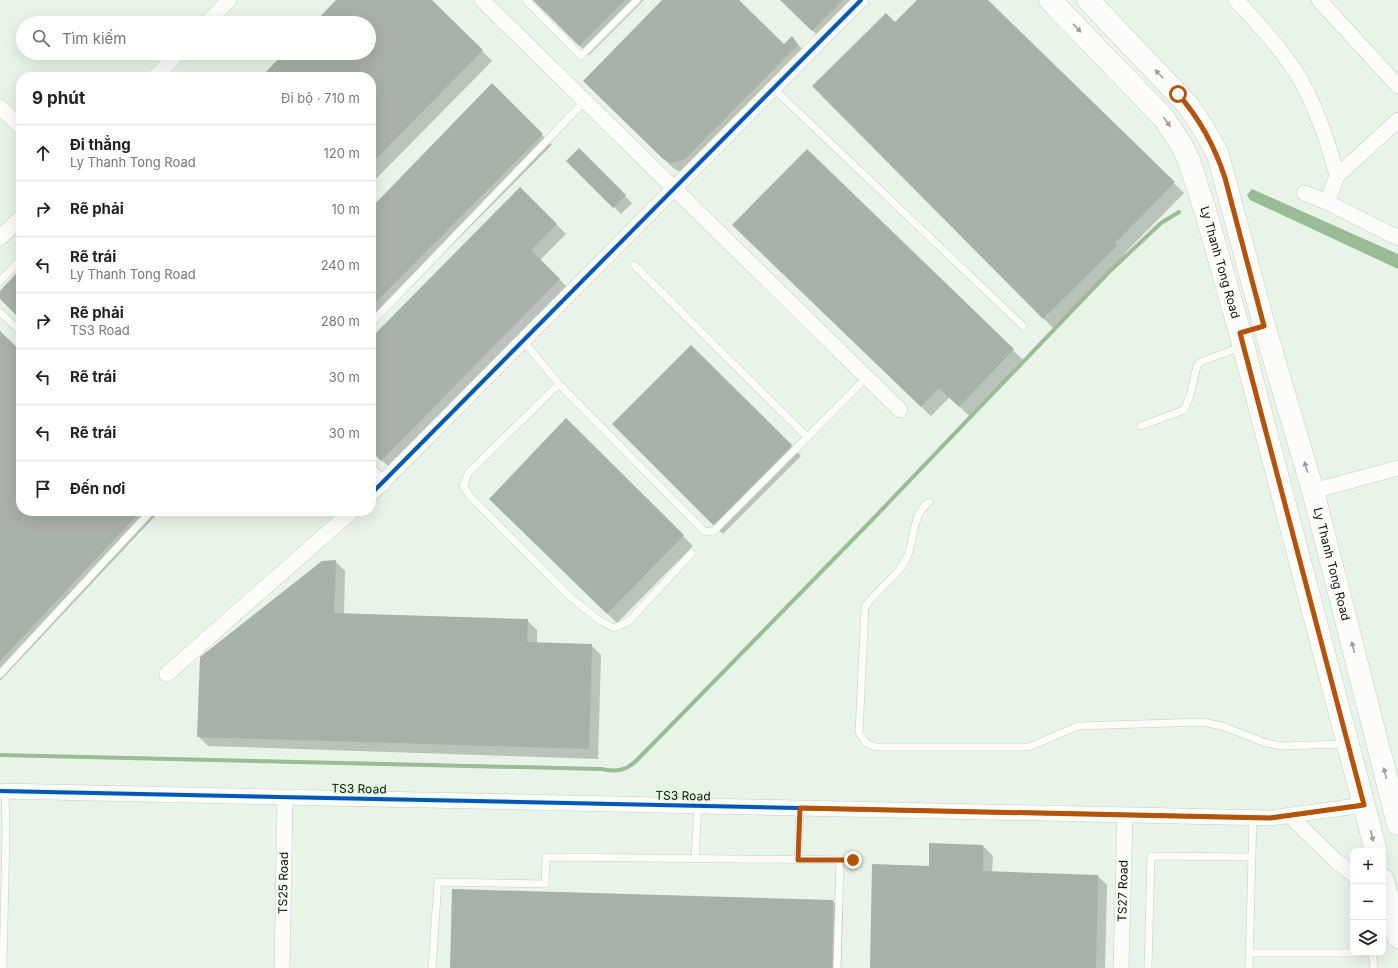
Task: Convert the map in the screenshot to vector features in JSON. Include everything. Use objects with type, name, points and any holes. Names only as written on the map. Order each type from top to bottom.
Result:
[{"type":"main road","name":"Ly Thanh Tong Road","points":[[1050,0],[1163,117],[1181,144],[1189,161],[1206,213],[1241,340],[1349,744],[1375,848]]},
{"type":"main road","name":"Ly Thanh Tong Road","points":[[1088,0],[1183,100],[1206,131],[1218,155],[1264,326],[1313,491],[1398,824]]},
{"type":"main road","points":[[1241,340],[1264,326]]},
{"type":"main road","points":[[1364,805],[1391,799]]},
{"type":"main road","points":[[1386,892],[1398,937]]},
{"type":"street","points":[[214,16],[229,0]]},
{"type":"street","points":[[482,0],[900,410]]},
{"type":"street","points":[[376,490],[676,189],[861,0]]},
{"type":"street","points":[[1236,0],[1294,69],[1307,94],[1324,135],[1337,176]]},
{"type":"street","points":[[1319,0],[1398,86]]},
{"type":"street","points":[[160,72],[171,60]]},
{"type":"street","points":[[0,107],[16,122]]},
{"type":"street","points":[[1327,202],[1337,176],[1398,120]]},
{"type":"street","points":[[1304,193],[1327,202],[1398,238]]},
{"type":"street","points":[[0,238],[16,222]]},
{"type":"street","points":[[1313,491],[1398,468]]},
{"type":"street","points":[[376,477],[383,484]]},
{"type":"street","points":[[166,674],[346,516]]},
{"type":"street","name":"TS3 Road","points":[[2,791],[1253,817],[1289,815],[1364,805]]},
{"type":"street","name":"TS25 Road","points":[[282,968],[285,798]]},
{"type":"street","name":"TS27 Road","points":[[1121,968],[1125,815]]},
{"type":"street","points":[[1289,815],[1335,860],[1350,872]]},
{"type":"lane","points":[[526,0],[581,56],[637,0]]},
{"type":"lane","points":[[774,89],[1023,326]]},
{"type":"lane","points":[[376,318],[586,101]]},
{"type":"lane","points":[[0,281],[16,264]]},
{"type":"lane","points":[[634,265],[808,438]]},
{"type":"lane","points":[[0,312],[16,327]]},
{"type":"lane","points":[[1141,426],[1184,410],[1190,396],[1197,366],[1200,362],[1241,340]]},
{"type":"lane","points":[[524,342],[559,384],[704,531],[710,533],[714,532],[867,377]]},
{"type":"lane","points":[[559,384],[469,472],[463,486],[470,496],[567,594],[599,620],[614,628],[628,622],[692,553]]},
{"type":"lane","points":[[930,502],[924,506],[919,514],[907,556],[898,570],[872,596],[865,608],[859,732],[866,744],[876,747],[1029,747],[1078,726],[1202,722],[1222,726],[1266,743],[1283,746],[1349,744]]},
{"type":"lane","points":[[0,674],[146,516]]},
{"type":"lane","points":[[2,791],[6,832],[3,968]]},
{"type":"lane","points":[[696,859],[698,806]]},
{"type":"lane","points":[[798,860],[800,808]]},
{"type":"lane","points":[[1249,968],[1253,817]]},
{"type":"lane","points":[[1148,968],[1151,856],[1252,857]]},
{"type":"lane","points":[[432,968],[438,882],[546,884],[546,857],[853,860]]},
{"type":"lane","points":[[837,968],[840,860]]},
{"type":"lane","points":[[1249,954],[1372,953],[1374,968]]},
{"type":"shaded area","points":[[1252,189],[1398,254],[1398,269],[1250,200],[1247,195]]},
{"type":"building","points":[[336,0],[432,0],[483,50],[376,159],[376,72],[266,72],[277,60],[376,60],[376,16],[321,16]]},
{"type":"building","points":[[533,0],[625,0],[579,46]]},
{"type":"building","points":[[662,0],[739,0],[784,44],[792,36],[798,45],[685,159],[670,163],[662,158],[583,81]]},
{"type":"building","points":[[780,0],[843,0],[812,31]]},
{"type":"building","points":[[917,0],[988,0],[1175,182],[1115,243],[1117,246],[1043,319],[812,86],[886,13],[895,22]]},
{"type":"building","points":[[492,83],[543,134],[376,302],[376,203]]},
{"type":"building","points":[[579,148],[626,195],[613,208],[566,161]]},
{"type":"building","points":[[807,149],[1014,349],[959,407],[939,388],[921,407],[732,225]]},
{"type":"building","points":[[520,187],[557,224],[531,250],[560,279],[381,461],[376,456],[376,333]]},
{"type":"building","points":[[16,273],[16,315],[0,299],[0,291]]},
{"type":"building","points":[[0,331],[16,346],[16,516],[136,516],[0,661]]},
{"type":"building","points":[[691,345],[792,445],[713,525],[612,424]]},
{"type":"building","points":[[566,418],[684,535],[607,614],[489,499]]},
{"type":"building","points":[[336,560],[334,613],[528,619],[527,642],[592,644],[589,749],[197,737],[200,657],[322,561]]},
{"type":"building","points":[[929,843],[983,845],[983,871],[1098,875],[1096,968],[870,968],[872,864],[929,866]]},
{"type":"building","points":[[452,889],[833,900],[832,968],[450,968]]},
{"type":"waterway","points":[[0,755],[611,770],[620,770],[625,768],[637,760],[871,521],[1109,272],[1161,223],[1179,212]]},
{"type":"cycle path","points":[[376,489],[861,0]]},
{"type":"cycle path","points":[[0,791],[1270,818],[1364,805]]},
{"type":"route","points":[[853,860],[798,860],[800,808],[1270,818],[1364,805],[1240,333],[1264,326],[1218,155],[1206,131],[1188,105],[1178,94]]}]
